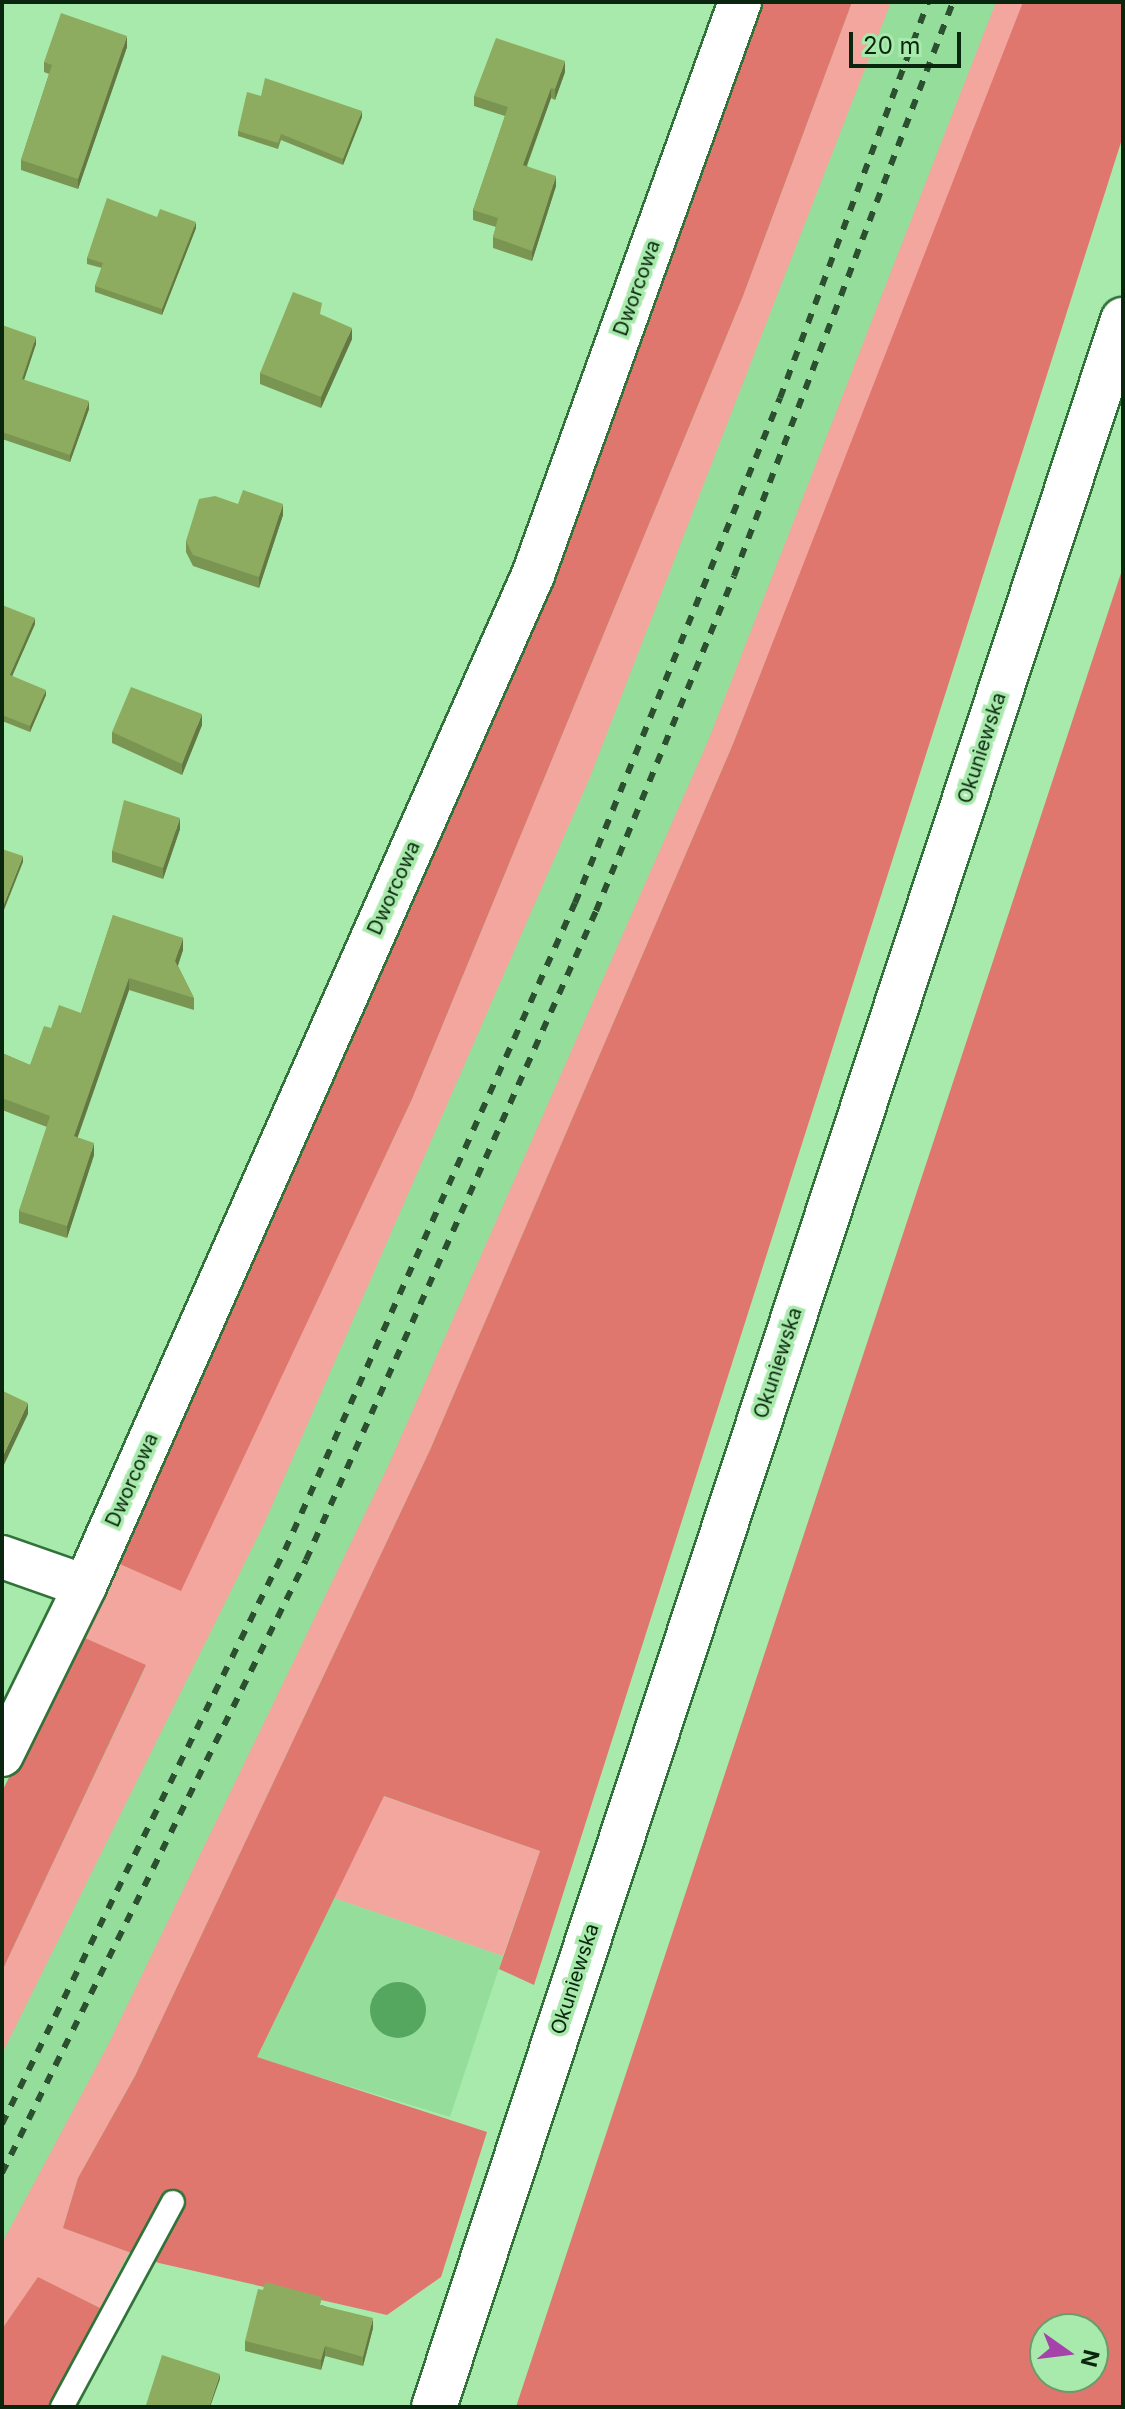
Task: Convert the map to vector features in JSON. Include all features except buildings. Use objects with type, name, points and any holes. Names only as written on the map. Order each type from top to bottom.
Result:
[{"type":"main road","name":"Okuniewska","points":[[434,2407],[1123,320]]},
{"type":"street","name":"Dworcowa","points":[[2,1755],[85,1586],[533,575],[740,2]]},
{"type":"street","points":[[2,1557],[85,1586]]},
{"type":"lane","points":[[62,2407],[173,2202]]},
{"type":"shaded area","points":[[756,2],[1123,2],[540,1851],[384,1796],[334,1898],[503,1956],[450,2117],[257,2058],[173,2172],[49,2407],[2,2407],[2,1792],[406,920],[565,541]]},
{"type":"shaded area","points":[[756,2],[852,2],[743,296],[412,1099],[181,1591],[113,1561],[406,920],[565,541]]},
{"type":"shaded area","points":[[852,2],[891,2],[590,777],[264,1524],[2,2054],[2,1971],[146,1666],[78,1635],[113,1561],[181,1590],[412,1099],[743,296]]},
{"type":"shaded area","points":[[996,2],[1023,2],[1018,23],[733,744],[430,1450],[135,2076],[78,2178],[63,2228],[129,2252],[100,2308],[38,2278],[2,2329],[2,2243],[108,2045],[389,1464],[708,741]]},
{"type":"shaded area","points":[[1023,2],[1123,2],[1123,136],[534,1985],[499,1969],[540,1851],[384,1796],[257,2057],[487,2132],[441,2277],[387,2315],[159,2263],[63,2228],[78,2178],[135,2076],[430,1450],[733,744]]},
{"type":"shaded area","points":[[1123,567],[1123,2407],[516,2407]]},
{"type":"shaded area","points":[[78,1635],[146,1665],[2,1971],[2,1792]]},
{"type":"shaded area","points":[[383,1796],[540,1851],[503,1956],[334,1898]]},
{"type":"shaded area","points":[[398,1982],[418,1990],[426,2010],[418,2030],[398,2038],[378,2030],[370,2010],[378,1990]]},
{"type":"shaded area","points":[[38,2277],[100,2308],[49,2407],[2,2407],[2,2329]]},
{"type":"railway","points":[[2,2124],[285,1550],[575,903],[780,398],[928,2]]},
{"type":"railway","points":[[2,2173],[306,1560],[596,911],[734,576],[953,2]]}]
